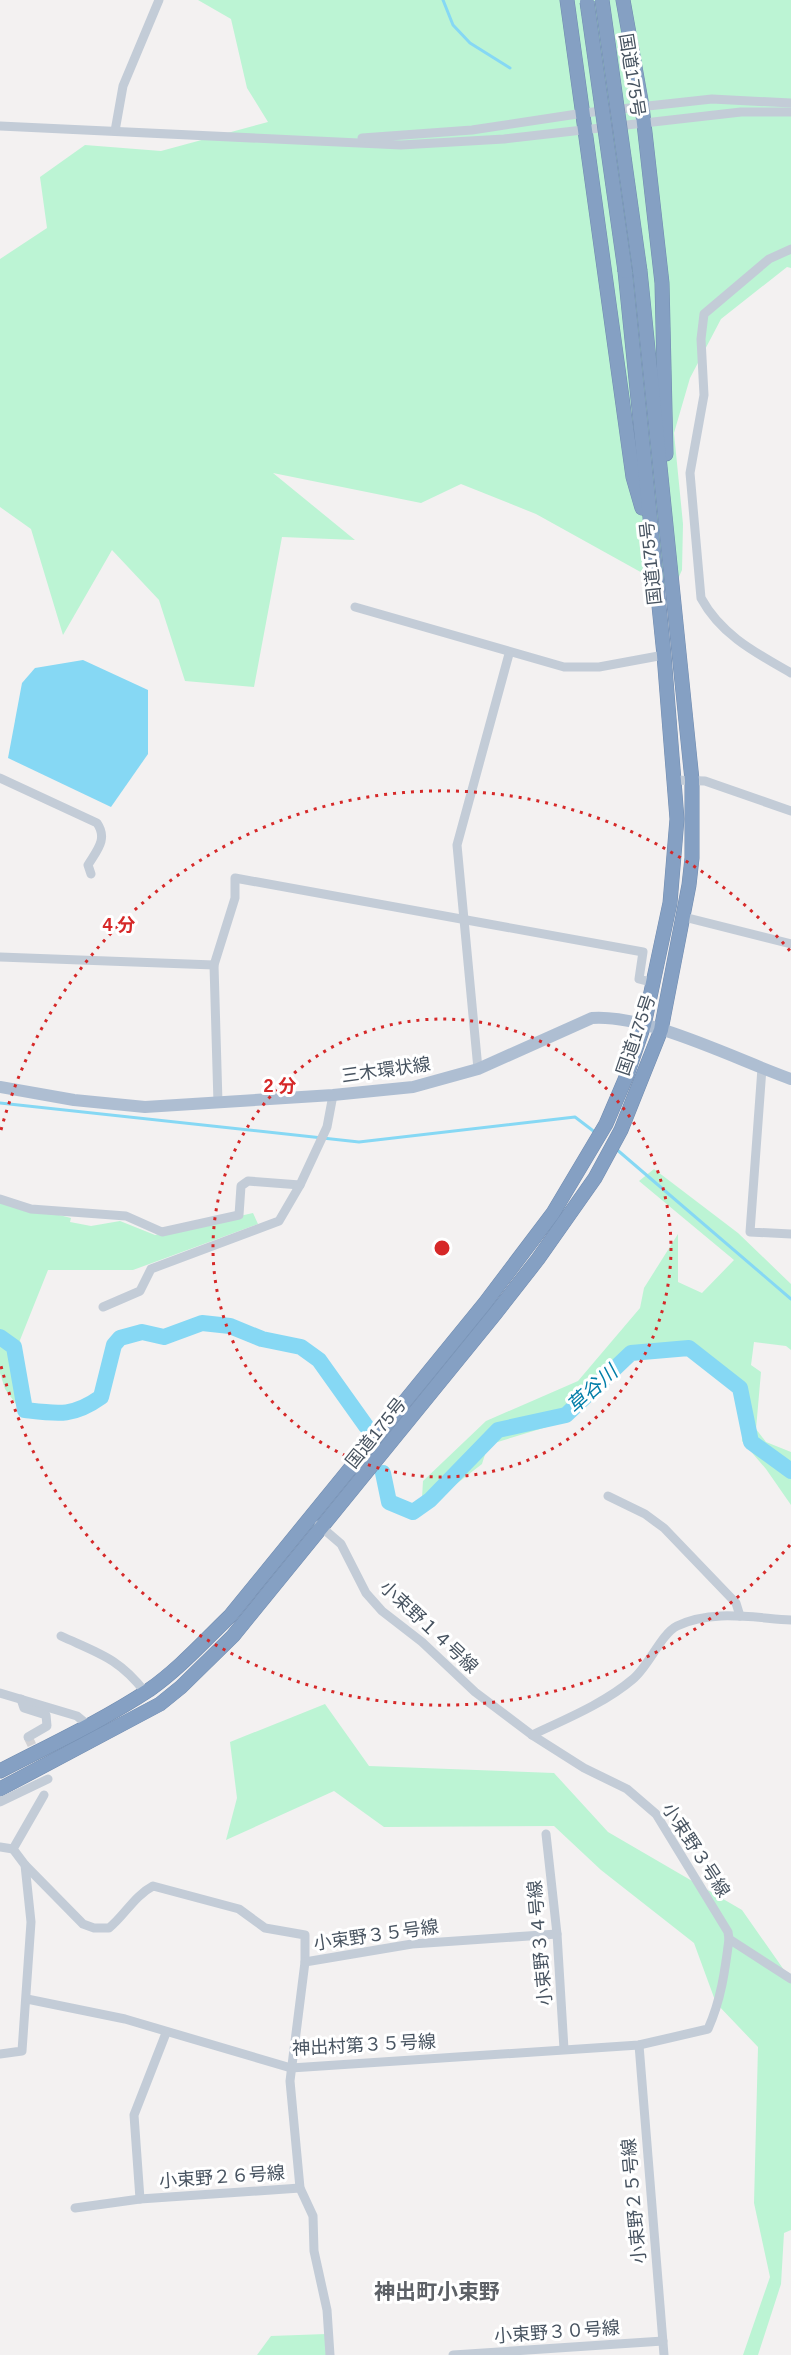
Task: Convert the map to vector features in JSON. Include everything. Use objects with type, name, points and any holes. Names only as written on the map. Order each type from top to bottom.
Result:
[{"type":"highway","points":[[567,0],[633,477],[651,538]]},
{"type":"highway","name":"国道175号","points":[[0,1789],[140,1715],[181,1687],[234,1636],[531,1268],[595,1178],[621,1130],[661,1030],[684,917],[692,858],[692,780],[640,271],[602,0]]},
{"type":"highway","points":[[623,0],[645,122],[662,283],[666,537]]},
{"type":"highway","name":"国道175号","points":[[0,1771],[88,1726],[145,1692],[193,1652],[230,1616],[485,1303],[553,1213],[606,1124],[627,1075],[644,1025],[674,875],[677,819],[664,654],[625,271],[587,1]]},
{"type":"main road","name":"三木環状線","points":[[0,1087],[74,1100],[145,1107],[333,1095],[424,1085],[478,1069],[592,1018],[622,1018],[790,1076]]},
{"type":"street","points":[[115,130],[123,86],[159,0]]},
{"type":"street","points":[[321,141],[472,129],[584,113],[712,99],[791,103]]},
{"type":"street","points":[[0,126],[432,144],[586,130],[741,112],[791,112]]},
{"type":"street","points":[[791,249],[769,260],[705,314],[701,326],[704,395],[690,473],[701,598],[710,615],[725,631],[742,645],[791,673]]},
{"type":"street","points":[[355,607],[509,654],[564,667],[599,667],[664,654]]},
{"type":"street","points":[[478,1069],[457,845],[509,654]]},
{"type":"street","points":[[0,778],[97,823],[103,831],[103,842],[88,865],[91,874]]},
{"type":"street","points":[[674,780],[705,781],[791,811]]},
{"type":"street","points":[[218,1103],[214,965],[235,898],[235,878],[643,952],[639,979],[654,983]]},
{"type":"street","points":[[684,917],[791,944]]},
{"type":"street","points":[[0,957],[214,965]]},
{"type":"street","points":[[762,1068],[750,1232],[791,1234]]},
{"type":"street","points":[[103,1307],[140,1291],[151,1269],[279,1221],[300,1185],[327,1127],[333,1095]]},
{"type":"street","points":[[0,1199],[31,1209],[126,1216],[162,1232],[239,1215],[241,1186],[248,1181],[300,1185]]},
{"type":"street","points":[[608,1496],[645,1514],[664,1528],[736,1603],[740,1616]]},
{"type":"street","name":"小束野１４号線","points":[[311,1517],[341,1544],[366,1593],[382,1611],[422,1642],[486,1701]]},
{"type":"street","points":[[532,1735],[617,1691],[635,1678],[674,1627],[696,1618],[740,1616],[791,1620]]},
{"type":"street","points":[[61,1636],[114,1660],[128,1670],[145,1692]]},
{"type":"street","points":[[0,1693],[77,1716],[88,1726]]},
{"type":"street","points":[[21,1699],[24,1708],[46,1714],[47,1726],[28,1737]]},
{"type":"street","name":"小束野３号線","points":[[486,1701],[532,1735],[584,1768],[627,1789],[656,1814],[728,1932],[729,1939]]},
{"type":"street","points":[[0,1803],[48,1779]]},
{"type":"street","points":[[13,1849],[44,1795]]},
{"type":"street","name":"小束野３４号線","points":[[546,1834],[557,1934],[564,2049]]},
{"type":"street","points":[[0,1847],[13,1849],[25,1865],[82,1924],[109,1929],[126,1913],[139,1894],[153,1887],[239,1909],[265,1928],[305,1935],[305,1962]]},
{"type":"street","points":[[0,2054],[22,2051],[31,1922],[25,1865]]},
{"type":"street","name":"小束野３５号線","points":[[300,2188],[291,2068],[305,1962],[412,1944],[557,1934]]},
{"type":"street","points":[[639,2045],[708,2029],[718,2006],[729,1939],[791,1978]]},
{"type":"street","name":"神出村第３５号線","points":[[27,1999],[125,2019],[166,2033],[291,2068],[639,2045]]},
{"type":"street","name":"小束野２６号線","points":[[166,2033],[134,2115],[140,2199],[300,2188]]},
{"type":"street","name":"小束野２５号線","points":[[639,2045],[664,2355]]},
{"type":"street","points":[[300,2188],[313,2216],[314,2252],[327,2310],[330,2355]]},
{"type":"street","points":[[75,2208],[140,2199]]},
{"type":"street","name":"小束野３０号線","points":[[453,2355],[663,2341]]},
{"type":"green space","points":[[198,0],[791,0],[791,268],[787,267],[721,319],[690,378],[674,433],[683,524],[682,570],[673,590],[536,514],[461,484],[421,503],[273,473],[355,540],[282,537],[254,687],[185,681],[159,600],[112,550],[63,635],[31,529],[0,507],[0,259],[47,228],[40,177],[85,145],[161,151],[268,122],[247,88],[231,19]]},
{"type":"green space","points":[[654,1169],[738,1233],[791,1284],[791,1350],[786,1346],[754,1342],[751,1365],[761,1372],[756,1429],[766,1442],[791,1452],[791,1505],[766,1469],[742,1441],[746,1396],[730,1374],[700,1349],[624,1355],[601,1370],[588,1404],[563,1422],[488,1445],[482,1464],[433,1502],[422,1498],[423,1481],[486,1421],[578,1381],[640,1308],[644,1288],[678,1234],[678,1282],[702,1293],[734,1260],[639,1181]]},
{"type":"green space","points":[[0,1200],[71,1218],[70,1222],[91,1226],[120,1221],[155,1235],[253,1213],[258,1224],[133,1270],[48,1270],[20,1340],[33,1417],[24,1415],[5,1389],[0,1373]]},
{"type":"green space","points":[[325,1704],[369,1766],[554,1773],[608,1832],[742,1910],[791,1980],[791,2230],[784,2233],[781,2284],[758,2355],[743,2355],[770,2277],[754,2203],[758,2047],[716,2003],[694,1943],[601,1870],[554,1826],[384,1827],[334,1791],[226,1840],[237,1798],[230,1742]]},
{"type":"green space","points":[[326,2334],[327,2355],[257,2355],[271,2336]]},
{"type":"water","points":[[83,660],[148,690],[148,754],[111,807],[8,758],[22,683],[35,668]]},
{"type":"waterway","points":[[443,0],[453,25],[470,43],[510,68]]},
{"type":"waterway","points":[[0,1103],[359,1142],[575,1117],[596,1133]]},
{"type":"waterway","points":[[615,1148],[791,1299]]},
{"type":"waterway","name":"草谷川","points":[[0,1337],[14,1347],[25,1410],[56,1413],[82,1408],[101,1397],[114,1345],[120,1338],[142,1332],[164,1337],[202,1323],[230,1326],[262,1339],[301,1347],[319,1360],[366,1426]]},
{"type":"waterway","name":"草谷川","points":[[383,1473],[389,1502],[413,1512],[430,1500],[498,1430],[566,1415],[631,1353],[689,1348],[740,1388],[751,1442],[791,1471]]},
{"type":"tunnel","points":[[28,1737],[44,1770]]},
{"type":"district","name":"神出町小束野","points":[[437,2292]]}]
